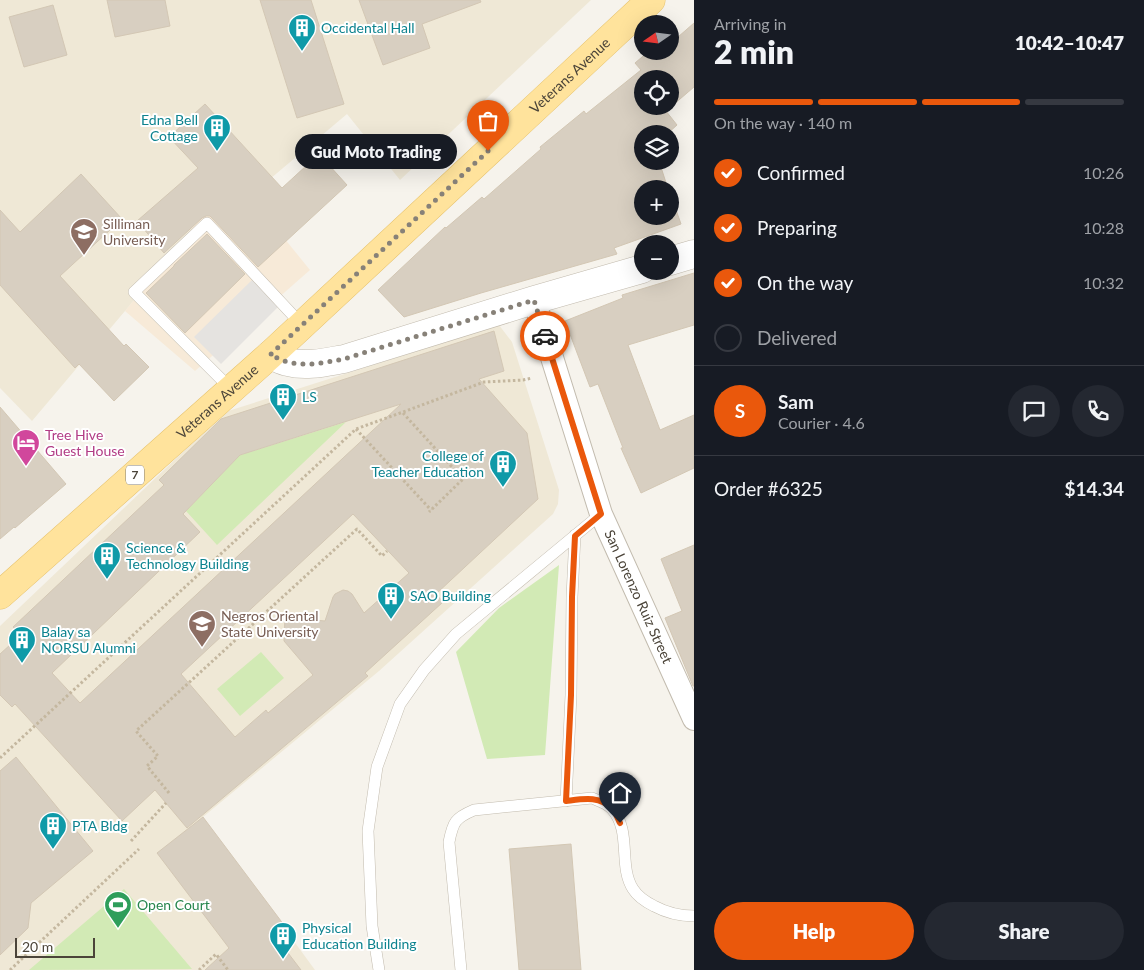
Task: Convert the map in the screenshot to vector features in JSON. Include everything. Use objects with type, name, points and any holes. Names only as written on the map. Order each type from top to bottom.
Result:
[{"type":"main road","name":"Veterans Avenue","points":[[0,595],[270,355],[651,0]]},
{"type":"street","points":[[679,258],[694,254]]},
{"type":"street","points":[[270,355],[288,362],[304,364],[344,359],[634,271]]},
{"type":"street","name":"San Lorenzo Ruiz Street","points":[[534,300],[601,514],[694,719]]},
{"type":"lane","points":[[231,389],[134,292],[207,223],[302,325]]},
{"type":"lane","points":[[379,970],[372,926],[368,831],[377,767],[400,704],[424,670],[456,634],[601,514]]},
{"type":"lane","points":[[566,801],[575,536]]},
{"type":"lane","points":[[461,970],[449,842],[452,827],[461,816],[474,810],[592,798],[602,802],[612,809],[620,823],[627,876],[634,890],[644,901],[664,912],[694,916]]},
{"type":"path","points":[[0,758],[356,429],[484,382],[523,380]]},
{"type":"path","points":[[356,429],[430,511],[463,479],[403,412]]},
{"type":"path","points":[[169,793],[146,766],[158,756],[136,731],[357,529],[382,556],[387,551]]},
{"type":"path","points":[[131,841],[166,803]]},
{"type":"path","points":[[10,970],[139,849]]},
{"type":"path","points":[[198,970],[216,954],[228,970]]},
{"type":"shaded area","name":"Silliman University","points":[[0,0],[591,0],[400,180],[347,114],[250,196],[213,202],[125,311],[32,421],[0,388]]},
{"type":"shaded area","points":[[250,196],[310,270],[195,371],[125,311],[213,202]]},
{"type":"shaded area","points":[[252,280],[278,307],[221,364],[194,337]]},
{"type":"shaded area","name":"Negros Oriental State University","points":[[499,325],[512,342],[559,490],[558,504],[553,514],[379,671],[203,817],[315,970],[0,970],[0,626],[225,412]]},
{"type":"green space","points":[[346,422],[217,545],[186,511],[240,455]]},
{"type":"green space","points":[[559,565],[545,755],[487,759],[456,652],[499,608]]},
{"type":"green space","points":[[261,652],[284,678],[240,716],[217,689]]},
{"type":"green space","name":"Open Court","points":[[124,889],[192,969],[29,970]]},
{"type":"building","points":[[107,0],[165,0],[170,26],[115,37]]},
{"type":"building","name":"Occidental Hall","points":[[260,0],[311,0],[344,104],[297,118]]},
{"type":"building","points":[[359,0],[480,0],[481,2],[422,24],[430,48],[383,65]]},
{"type":"building","points":[[53,5],[67,55],[24,67],[9,17]]},
{"type":"building","points":[[694,23],[694,87],[679,100],[679,70],[641,70],[635,63],[638,60],[679,60],[679,36]]},
{"type":"building","points":[[634,76],[634,115],[669,115],[677,125],[634,125],[634,170],[662,170],[665,180],[634,180],[634,225],[678,225],[650,235],[634,235],[634,241],[614,248],[617,254],[404,317],[378,290],[445,227],[482,197],[484,199],[541,149],[540,147],[584,111],[586,114]]},
{"type":"building","points":[[205,104],[282,188],[319,154],[347,185],[258,267],[210,216],[202,218],[164,253],[137,221],[198,168],[169,137]]},
{"type":"building","points":[[81,174],[122,219],[60,276],[124,346],[126,344],[149,367],[114,401],[79,364],[75,368],[0,285],[0,210],[20,232]]},
{"type":"building","points":[[207,234],[245,274],[185,333],[146,293]]},
{"type":"building","points":[[694,273],[694,325],[628,345],[660,430],[694,415],[694,468],[641,493],[621,448],[623,448],[598,384],[590,387],[565,321],[623,298],[622,295],[671,280],[679,280],[679,278]]},
{"type":"building","points":[[494,331],[504,371],[479,379],[527,433],[538,499],[436,594],[443,602],[365,673],[368,676],[187,828],[155,790],[122,821],[15,704],[12,707],[0,695],[0,654],[21,635],[13,627],[164,485],[159,480],[221,419]],"holes":[[[401,404],[80,703],[52,673],[200,532],[183,514],[240,455]],[[353,514],[409,573],[364,613],[352,594],[343,590],[333,597],[325,621],[285,617],[284,641],[313,675],[268,713],[266,710],[235,737],[181,674]]]},
{"type":"building","name":"Tree Hive Guest House","points":[[0,407],[66,484],[0,539]]},
{"type":"building","points":[[694,545],[693,686],[665,618],[682,611],[661,559]]},
{"type":"building","points":[[16,757],[93,851],[31,903],[28,928],[0,955],[0,771]]},
{"type":"building","points":[[203,817],[293,937],[282,945],[301,970],[205,970],[229,948],[157,853]]},
{"type":"building","points":[[571,844],[581,970],[519,970],[509,849]]},
{"type":"way so far","points":[[488,151],[270,355],[288,362],[304,364],[344,359],[534,300],[545,336]]},
{"type":"place","name":"Occidental Hall","points":[[302,52]]},
{"type":"place","name":"Gud Moto Trading","points":[[488,151]]},
{"type":"place","name":"Edna Bell Cottage","points":[[217,152]]},
{"type":"place","name":"Silliman University","points":[[84,256]]},
{"type":"place","name":"LS","points":[[283,421]]},
{"type":"place","name":"Tree Hive Guest House","points":[[26,467]]},
{"type":"place","name":"College of Teacher Education","points":[[503,488]]},
{"type":"place","name":"Science & Technology Building","points":[[107,580]]},
{"type":"place","name":"SAO Building","points":[[391,620]]},
{"type":"place","name":"Negros Oriental State University","points":[[202,648]]},
{"type":"place","name":"Balay sa NORSU Alumni","points":[[22,664]]},
{"type":"place","name":"PTA Bldg","points":[[53,850]]},
{"type":"place","name":"Open Court","points":[[118,929]]},
{"type":"place","name":"Physical Education Building","points":[[283,960]]},
{"type":"route","points":[[545,336],[601,514],[575,536],[566,801],[592,798],[602,802],[612,809],[620,823]]}]
